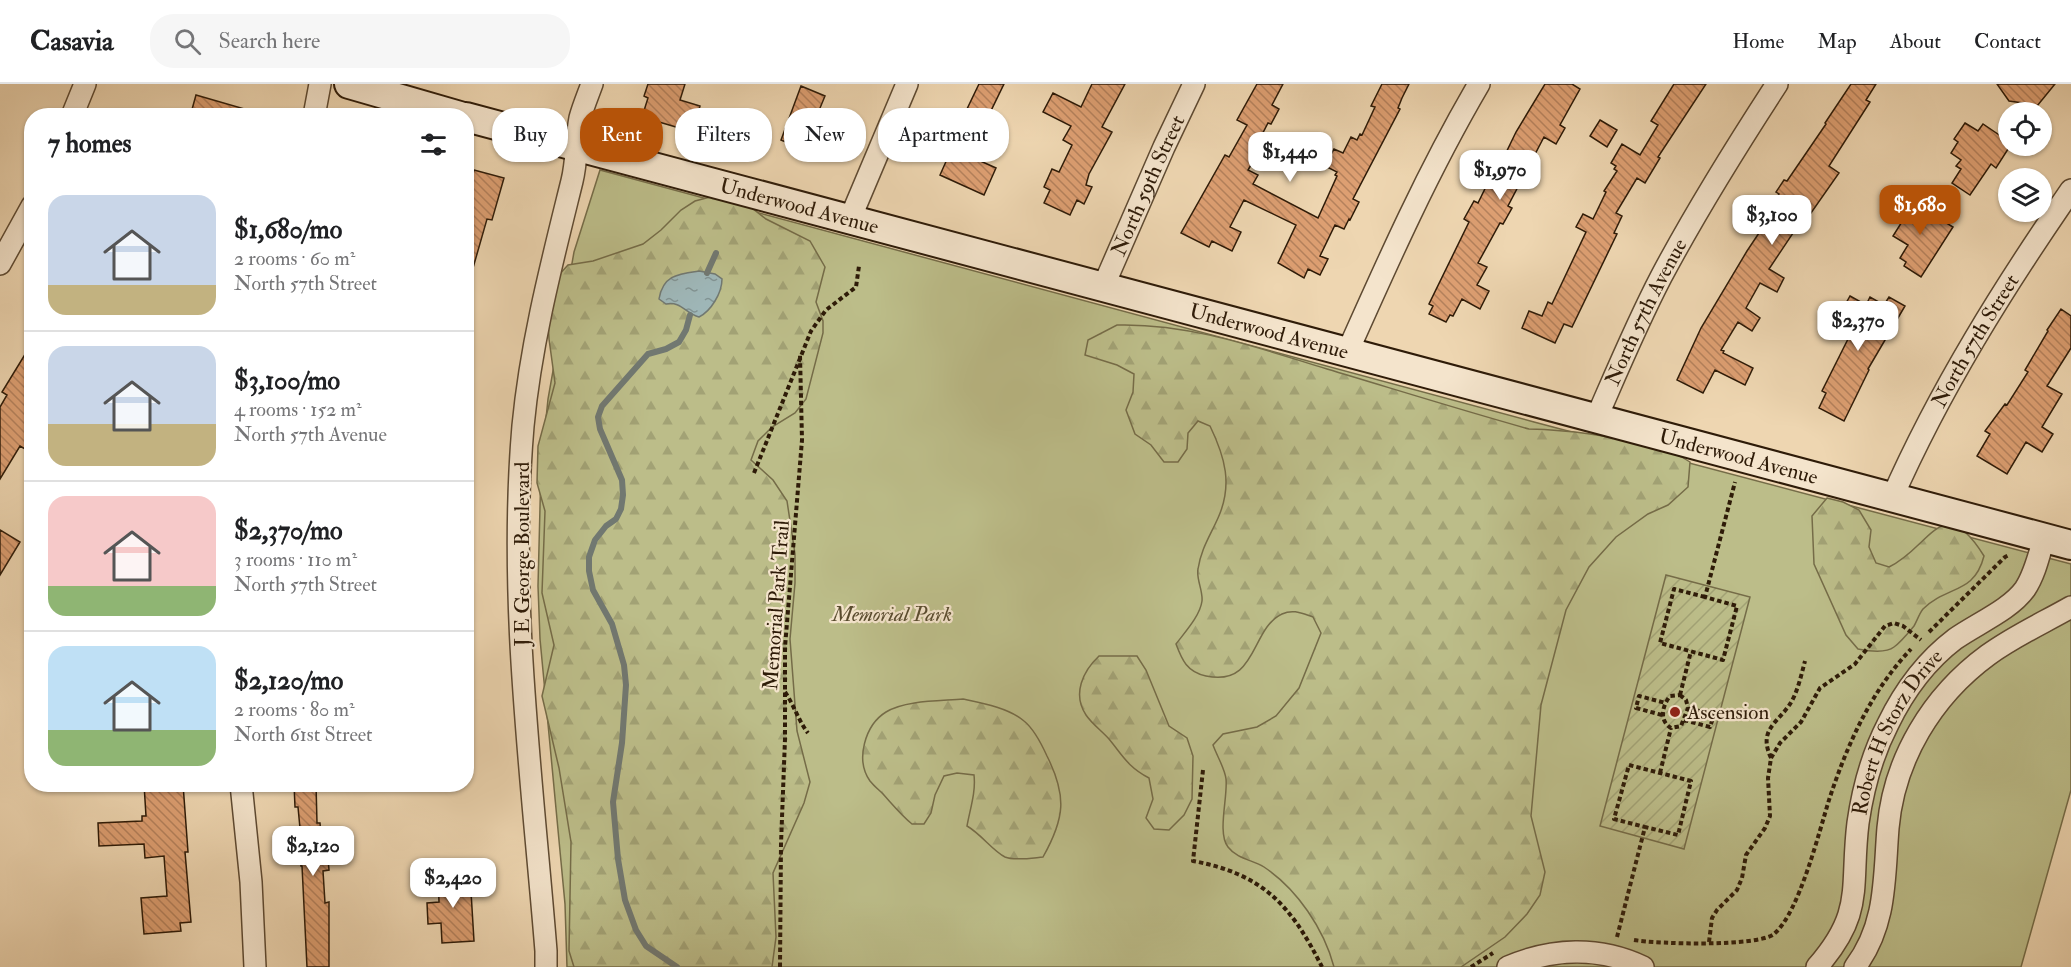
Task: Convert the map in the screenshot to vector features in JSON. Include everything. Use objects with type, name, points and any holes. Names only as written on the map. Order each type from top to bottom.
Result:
[{"type":"main road","points":[[350,84],[432,108]]},
{"type":"main road","name":"Underwood Avenue","points":[[474,119],[2058,542]]},
{"type":"street","points":[[75,108],[85,84]]},
{"type":"street","points":[[316,108],[320,84]]},
{"type":"street","name":"J E George Boulevard","points":[[546,967],[520,630],[517,562],[518,499],[523,424],[532,352],[575,171],[581,117],[592,84]]},
{"type":"street","points":[[850,219],[907,84]]},
{"type":"street","name":"North 59th Street","points":[[1102,287],[1194,84]]},
{"type":"street","points":[[1347,353],[1407,217],[1448,137],[1479,84]]},
{"type":"street","name":"North 57th Avenue","points":[[1596,419],[1660,279],[1735,149],[1777,84]]},
{"type":"street","name":"North 57th Street","points":[[1892,498],[1906,465],[1969,350],[2027,254],[2071,190]]},
{"type":"street","points":[[0,264],[24,220]]},
{"type":"street","name":"Robert H Storz Drive","points":[[1817,967],[1839,938],[1852,908],[1862,802],[1872,760],[1898,705],[1925,667],[1955,639],[2014,600],[2024,590],[2058,542]]},
{"type":"street","name":"Robert H Storz Drive","points":[[1855,967],[1870,944],[1878,924],[1884,901],[1888,826],[1895,788],[1909,748],[1921,727],[1933,709],[1973,667],[2012,640],[2071,607]]},
{"type":"street","points":[[242,792],[251,882],[255,967]]},
{"type":"street","points":[[1508,967],[1531,958],[1558,952],[1582,951],[1609,954],[1644,967]]},
{"type":"path","name":"Memorial Park Trail","points":[[780,967],[784,691],[788,603],[802,440],[800,355],[811,331],[826,310],[856,287],[859,266]]},
{"type":"path","points":[[754,473],[800,355]]},
{"type":"path","points":[[1705,597],[1735,482]]},
{"type":"path","points":[[1645,827],[1617,938],[1643,941],[1709,942],[1763,939],[1773,934],[1782,925],[1804,879],[1842,764],[1877,692],[1894,667],[2005,556],[2010,555]]},
{"type":"path","points":[[1674,589],[1705,597],[1737,606],[1723,660],[1660,643],[1674,589]]},
{"type":"path","points":[[1709,942],[1713,918],[1717,910],[1737,890],[1742,878],[1746,855],[1765,828],[1770,816],[1768,778],[1771,759],[1780,742],[1800,722],[1820,688],[1855,664],[1885,626],[1894,623],[1903,626],[1921,640]]},
{"type":"path","points":[[1680,695],[1691,651]]},
{"type":"path","points":[[1771,759],[1767,748],[1767,737],[1772,724],[1789,706],[1805,661]]},
{"type":"path","points":[[784,691],[795,706],[808,733]]},
{"type":"path","points":[[1680,695],[1686,700],[1688,708],[1681,726],[1671,729],[1663,722],[1662,715],[1670,696],[1680,695]]},
{"type":"path","points":[[1662,715],[1636,708],[1639,696],[1666,703]]},
{"type":"path","points":[[1684,720],[1710,727],[1714,716],[1688,708]]},
{"type":"path","points":[[1660,773],[1671,729]]},
{"type":"path","points":[[1629,765],[1691,781],[1678,835],[1645,827],[1614,819],[1629,765]]},
{"type":"path","points":[[1203,771],[1193,861],[1232,871],[1251,879],[1269,892],[1296,921],[1323,967]]},
{"type":"green space","name":"Memorial Park","points":[[600,170],[2071,564],[2071,790],[2021,967],[567,967],[565,904],[540,639],[538,586],[541,468],[548,399],[574,252]]},
{"type":"green space","points":[[714,196],[748,205],[766,219],[810,241],[825,267],[816,302],[823,321],[823,333],[806,399],[795,413],[772,427],[758,441],[751,460],[773,480],[787,501],[795,554],[790,639],[797,731],[810,782],[804,803],[773,873],[776,937],[772,967],[574,967],[569,951],[571,842],[559,768],[542,696],[554,645],[542,593],[545,511],[537,483],[538,446],[555,383],[548,319],[556,278],[568,265],[593,261],[643,244],[681,210],[695,201]]},
{"type":"green space","points":[[1117,325],[1171,328],[1224,338],[1529,429],[1604,436],[1670,452],[1690,462],[1688,487],[1668,505],[1648,514],[1616,537],[1589,567],[1566,610],[1541,705],[1531,816],[1545,872],[1540,895],[1527,914],[1505,937],[1461,967],[1334,967],[1316,924],[1298,898],[1264,867],[1240,857],[1228,847],[1223,833],[1226,779],[1213,745],[1223,734],[1257,727],[1276,716],[1299,688],[1321,633],[1313,617],[1290,612],[1272,621],[1252,655],[1235,673],[1223,677],[1206,676],[1194,672],[1183,660],[1176,644],[1192,624],[1201,607],[1199,562],[1223,506],[1226,483],[1223,460],[1210,426],[1198,421],[1188,433],[1187,449],[1178,462],[1164,462],[1151,445],[1135,434],[1126,410],[1133,392],[1134,374],[1117,365],[1085,355],[1088,340]]},
{"type":"green space","points":[[1827,498],[1843,502],[1859,510],[1871,530],[1869,547],[1876,563],[1889,567],[1903,558],[1936,529],[1947,525],[1957,527],[1970,536],[1984,556],[1974,577],[1967,584],[1932,601],[1920,613],[1914,626],[1894,647],[1881,651],[1858,649],[1846,635],[1814,564],[1812,516]]},
{"type":"green space","points":[[1666,575],[1750,597],[1684,849],[1600,826]]},
{"type":"green space","points":[[1099,656],[1137,656],[1146,670],[1169,726],[1187,738],[1193,756],[1192,799],[1184,815],[1169,830],[1154,829],[1146,818],[1153,799],[1149,778],[1126,761],[1109,739],[1088,718],[1082,707],[1081,683],[1088,669]]},
{"type":"green space","points":[[963,699],[995,707],[1018,716],[1031,728],[1043,747],[1058,783],[1061,807],[1056,830],[1043,857],[1018,859],[1005,857],[967,826],[974,775],[957,773],[944,776],[935,795],[931,813],[924,824],[912,824],[872,783],[866,773],[863,763],[864,744],[873,725],[886,712],[913,703]]},
{"type":"water","points":[[699,271],[715,274],[722,279],[722,284],[712,306],[699,317],[676,304],[666,304],[659,299],[668,280],[678,275]]},
{"type":"building","points":[[648,84],[685,84],[680,100],[700,106],[699,108],[675,108],[675,127],[663,123],[663,108],[645,108],[648,98],[644,96]]},
{"type":"building","points":[[979,84],[1004,84],[992,108],[967,108]]},
{"type":"building","points":[[1092,84],[1125,84],[1102,127],[1112,132],[1089,174],[1086,185],[1092,187],[1084,204],[1077,200],[1070,215],[1044,203],[1050,190],[1044,187],[1052,169],[1059,172],[1072,145],[1063,140],[1071,126],[1043,112],[1053,93],[1081,107]]},
{"type":"building","points":[[1257,84],[1283,84],[1272,105],[1279,109],[1271,124],[1268,123],[1250,158],[1254,160],[1248,170],[1258,175],[1253,184],[1318,218],[1337,176],[1335,175],[1337,172],[1325,166],[1334,149],[1343,153],[1351,137],[1357,140],[1360,134],[1362,135],[1375,107],[1371,106],[1382,84],[1409,84],[1398,108],[1400,109],[1353,199],[1359,202],[1350,220],[1344,229],[1335,225],[1320,256],[1328,259],[1320,275],[1308,269],[1304,278],[1278,263],[1296,225],[1244,200],[1230,227],[1241,232],[1232,251],[1212,241],[1209,247],[1181,233],[1225,155],[1229,157],[1247,125],[1237,120]]},
{"type":"building","points":[[1545,84],[1572,84],[1580,89],[1560,125],[1565,128],[1556,144],[1544,137],[1508,206],[1512,208],[1503,224],[1500,223],[1478,263],[1487,267],[1477,285],[1489,291],[1480,309],[1462,299],[1453,316],[1450,315],[1446,322],[1429,314],[1433,306],[1429,304],[1469,222],[1464,219],[1474,201],[1478,203],[1498,162],[1501,163],[1516,132]]},
{"type":"building","points":[[1674,84],[1706,84],[1658,157],[1660,158],[1645,183],[1637,178],[1616,213],[1622,216],[1614,233],[1617,234],[1572,327],[1564,324],[1555,343],[1522,328],[1529,311],[1542,316],[1548,302],[1552,304],[1586,232],[1576,227],[1583,214],[1593,219],[1606,192],[1604,191],[1617,171],[1614,169],[1616,166],[1611,163],[1622,144],[1640,155],[1658,125],[1651,121]]},
{"type":"building","points":[[1851,84],[1876,84],[1866,100],[1870,102],[1829,166],[1839,173],[1804,223],[1801,221],[1769,269],[1784,278],[1777,292],[1760,283],[1746,308],[1760,318],[1752,331],[1738,322],[1721,350],[1753,368],[1745,385],[1715,370],[1703,393],[1677,380],[1701,328],[1777,206],[1773,204],[1779,194],[1776,192],[1784,180],[1787,181]]},
{"type":"building","points":[[1997,84],[2055,84],[2040,102],[2009,101]]},
{"type":"building","points":[[801,86],[825,96],[820,108],[793,108]]},
{"type":"building","points":[[196,95],[241,108],[192,108]]},
{"type":"building","points":[[1600,120],[1617,130],[1607,147],[1590,136]]},
{"type":"building","points":[[1965,123],[1978,131],[1983,124],[1998,134],[1998,156],[2004,156],[1996,168],[1991,164],[1970,195],[1952,183],[1961,169],[1956,166],[1961,160],[1951,153],[1958,142],[1954,139]]},
{"type":"building","points":[[946,162],[982,162],[996,168],[984,195],[940,175]]},
{"type":"building","points":[[474,170],[504,178],[492,220],[487,219],[474,264]]},
{"type":"building","points":[[1906,198],[1953,227],[1921,277],[1904,266],[1906,262],[1900,258],[1908,245],[1893,236],[1905,217],[1897,212]]},
{"type":"building","points":[[1850,296],[1866,305],[1870,297],[1884,305],[1889,297],[1905,306],[1868,369],[1844,421],[1819,408],[1826,393],[1822,391],[1851,333],[1848,331],[1854,321],[1840,314]]},
{"type":"building","points":[[2061,309],[2071,316],[2071,348],[2047,386],[2062,394],[2042,427],[2053,434],[2042,452],[2026,442],[2007,474],[1977,456],[1990,434],[1985,431],[2005,404],[2007,405],[2028,372],[2025,370]]},
{"type":"building","points":[[24,356],[24,448],[20,446],[0,479],[0,407],[7,395],[2,392]]},
{"type":"building","points":[[0,530],[20,542],[0,575]]},
{"type":"building","points":[[144,792],[184,792],[188,852],[185,852],[191,922],[180,923],[181,931],[144,934],[141,898],[167,896],[164,856],[145,858],[144,844],[99,846],[98,823],[142,821],[142,816],[146,816]]},
{"type":"building","points":[[294,792],[316,792],[317,823],[320,823],[321,837],[326,837],[329,870],[323,871],[325,903],[329,902],[329,967],[307,967],[302,866],[298,839],[301,839],[298,807],[295,807]]},
{"type":"building","points":[[470,875],[474,941],[442,943],[441,923],[428,924],[427,903],[439,902],[438,877]]},
{"type":"waterway","points":[[707,273],[716,253]]},
{"type":"waterway","points":[[677,967],[646,946],[636,930],[625,900],[618,859],[613,802],[622,743],[626,685],[624,665],[612,624],[593,590],[589,557],[595,540],[606,526],[616,519],[621,509],[623,495],[622,480],[600,429],[598,417],[602,406],[648,354],[666,349],[679,342],[686,330],[690,315]]},
{"type":"place","name":"Ascension","points":[[1675,712]]}]
